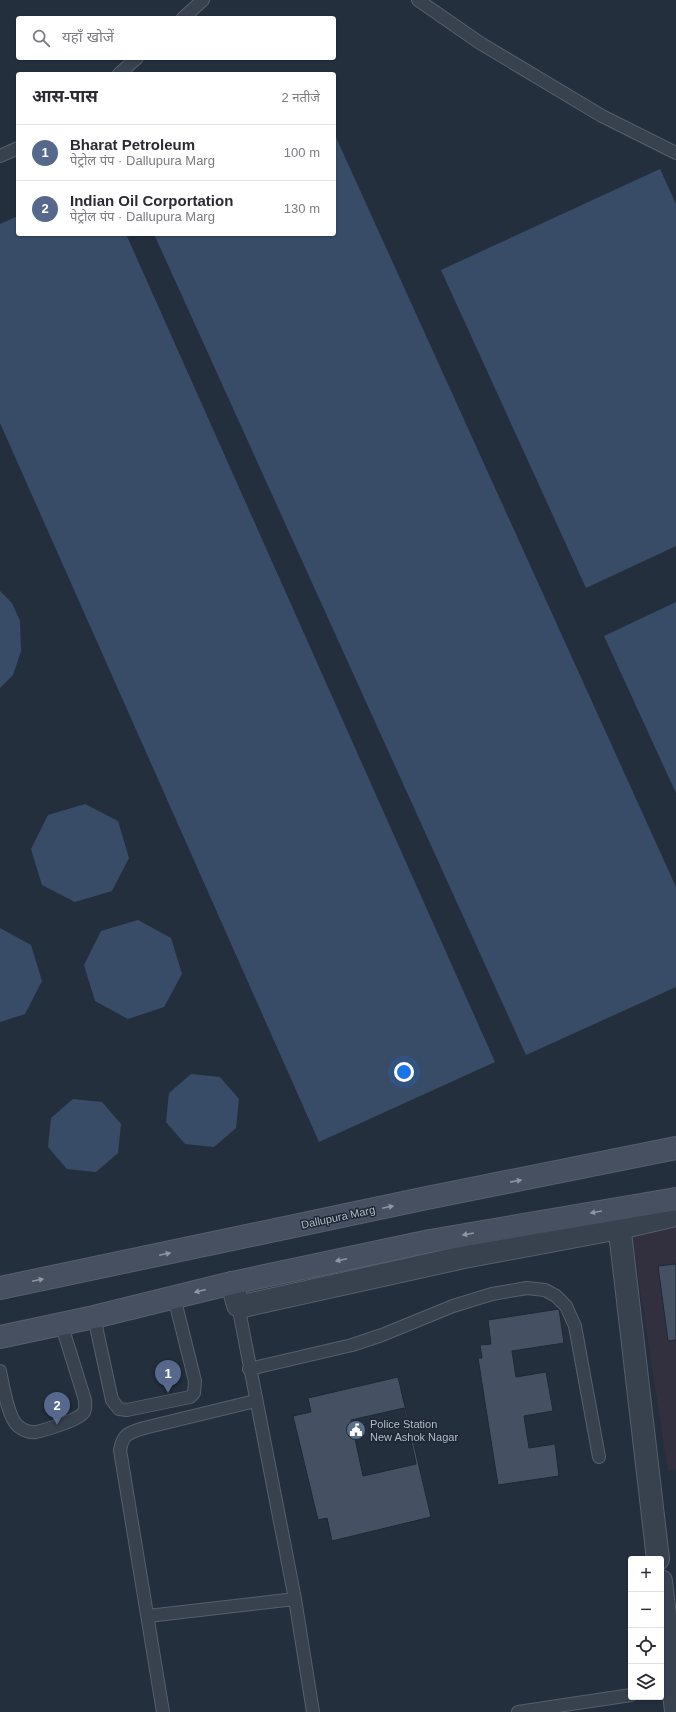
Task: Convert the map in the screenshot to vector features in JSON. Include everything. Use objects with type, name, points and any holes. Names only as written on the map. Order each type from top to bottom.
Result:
[{"type":"main road","name":"Dallupura Marg","points":[[0,1288],[676,1148]]},
{"type":"main road","points":[[0,1336],[94,1317],[232,1283],[430,1241],[618,1218],[676,1199]]},
{"type":"street","points":[[232,1283],[238,1305],[243,1306],[464,1257],[618,1218],[676,1215]]},
{"type":"street","points":[[618,1218],[658,1556]]},
{"type":"street","points":[[662,1592],[667,1690],[676,1711]]},
{"type":"lane","points":[[185,16],[203,0]]},
{"type":"lane","points":[[418,0],[480,43],[602,116],[676,153]]},
{"type":"lane","points":[[121,72],[135,60]]},
{"type":"lane","points":[[0,156],[16,149]]},
{"type":"lane","points":[[249,1369],[358,1343],[382,1335],[453,1306],[492,1294],[528,1288],[545,1290],[556,1296],[566,1306],[575,1326],[599,1457]]},
{"type":"lane","points":[[94,1317],[112,1400],[119,1409],[127,1410],[190,1397],[194,1392],[195,1381],[174,1297]]},
{"type":"lane","points":[[238,1305],[294,1599],[313,1712]]},
{"type":"lane","points":[[0,1371],[12,1417],[17,1426],[27,1431],[35,1432],[78,1418],[83,1413],[86,1406],[85,1400],[61,1323]]},
{"type":"lane","points":[[163,1712],[120,1450],[122,1440],[130,1432],[255,1400]]},
{"type":"lane","points":[[148,1616],[294,1599]]},
{"type":"lane","points":[[518,1712],[628,1695]]},
{"type":"shaded area","points":[[676,1226],[676,1470],[668,1471],[632,1237]]},
{"type":"water","points":[[336,137],[676,887],[676,987],[526,1055],[155,236],[336,236]]},
{"type":"water","points":[[660,169],[676,204],[676,546],[586,588],[441,270]]},
{"type":"water","points":[[16,217],[16,236],[127,236],[495,1062],[319,1142],[0,423],[0,224]]},
{"type":"water","points":[[0,591],[12,603],[20,621],[21,651],[13,675],[0,688]]},
{"type":"water","points":[[676,602],[676,793],[604,636]]},
{"type":"water","points":[[85,804],[118,821],[129,858],[112,891],[75,902],[42,885],[31,849],[48,815]]},
{"type":"water","points":[[138,920],[171,938],[182,974],[164,1007],[128,1019],[95,1001],[84,965],[101,931]]},
{"type":"water","points":[[0,928],[31,945],[42,981],[25,1014],[0,1022]]},
{"type":"water","points":[[191,1074],[220,1077],[239,1099],[236,1128],[214,1147],[185,1144],[166,1122],[169,1093]]},
{"type":"water","points":[[73,1099],[102,1102],[121,1124],[118,1153],[96,1172],[67,1169],[48,1147],[51,1118]]},
{"type":"building","points":[[676,1264],[676,1340],[668,1341],[658,1266]]},
{"type":"building","points":[[559,1309],[564,1343],[512,1351],[516,1377],[546,1372],[553,1411],[524,1416],[529,1448],[555,1444],[559,1476],[498,1485],[478,1358],[482,1358],[480,1345],[491,1344],[488,1320]]},
{"type":"building","points":[[398,1377],[431,1517],[332,1541],[327,1518],[318,1520],[293,1416],[311,1412],[308,1398]],"holes":[[[404,1408],[416,1464],[363,1476],[351,1420]]]},
{"type":"place","name":"Bharat Petroleum","points":[[168,1393]]},
{"type":"place","name":"Indian Oil Corportation","points":[[57,1425]]},
{"type":"place","name":"Police Station New Ashok Nagar","points":[[356,1430]]}]
